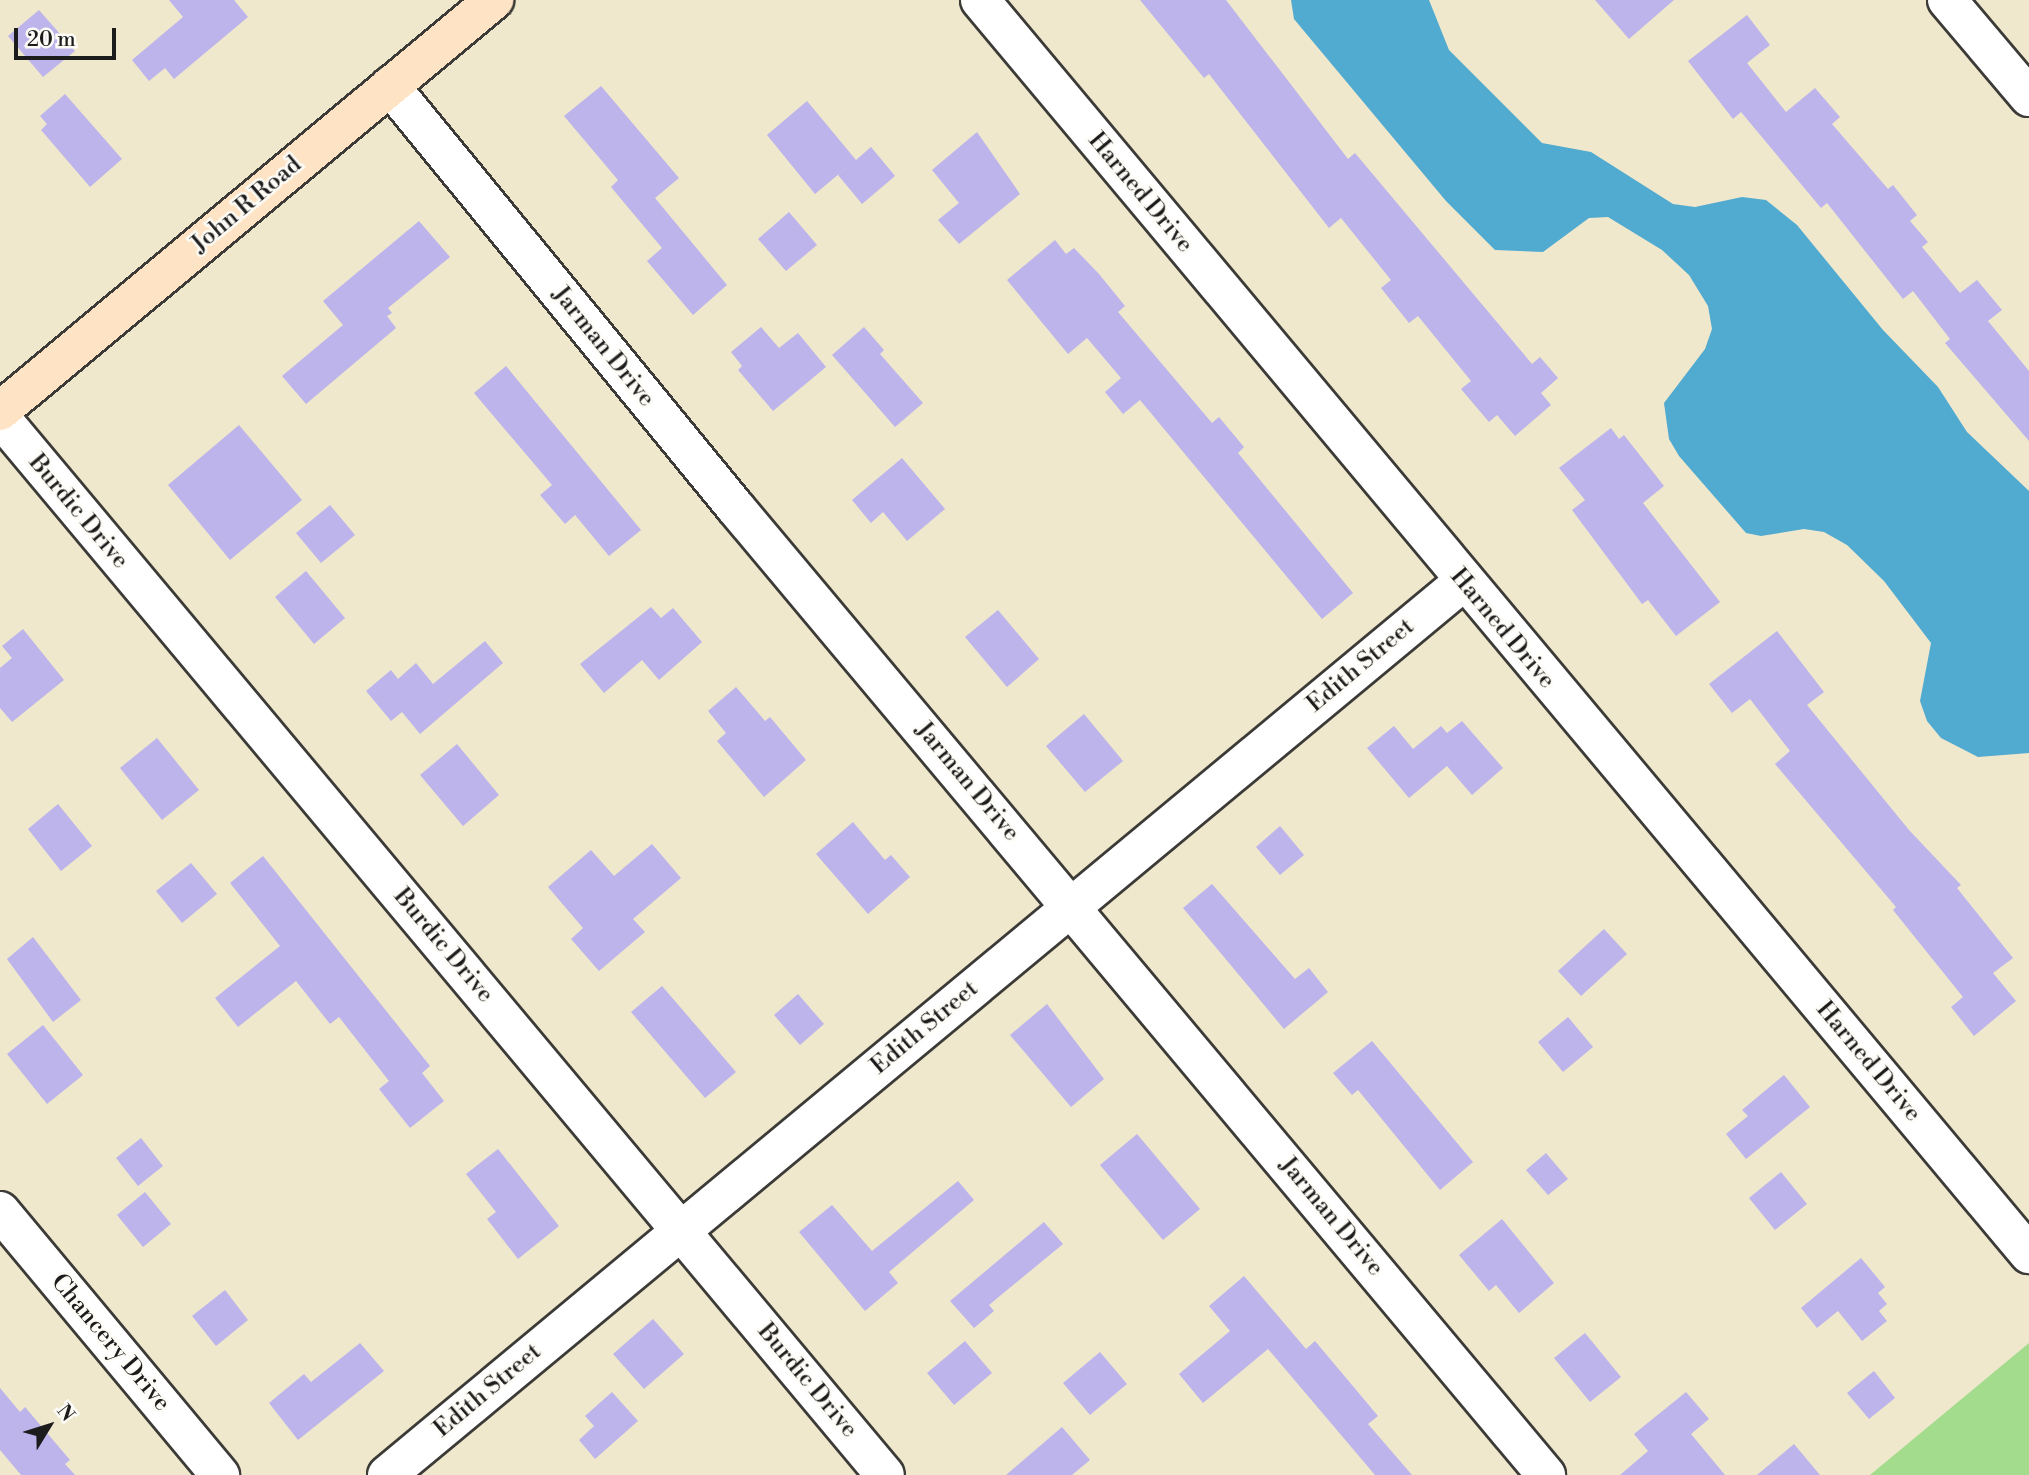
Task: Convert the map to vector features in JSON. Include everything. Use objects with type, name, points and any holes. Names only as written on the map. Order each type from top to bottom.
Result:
[{"type":"main road","name":"John R Road","points":[[0,411],[494,0]]},
{"type":"street","name":"Harned Drive","points":[[980,0],[1463,582],[2029,1254]]},
{"type":"street","points":[[1947,0],[2029,97]]},
{"type":"street","name":"Jarman Drive","points":[[390,86],[1546,1475]]},
{"type":"street","name":"Burdic Drive","points":[[0,417],[885,1475]]},
{"type":"street","name":"Edith Street","points":[[387,1475],[1463,582]]},
{"type":"street","name":"Chancery Drive","points":[[0,1211],[220,1475]]},
{"type":"green space","points":[[2029,1343],[2029,1475],[1870,1475]]},
{"type":"water","points":[[1291,0],[1429,0],[1449,50],[1542,143],[1591,152],[1673,204],[1695,207],[1742,197],[1766,200],[1797,225],[1883,330],[1938,387],[1967,432],[2029,491],[2029,753],[1978,757],[1941,738],[1927,721],[1920,701],[1931,643],[1884,581],[1847,545],[1824,532],[1804,529],[1761,536],[1746,533],[1679,456],[1669,439],[1664,403],[1705,349],[1712,329],[1708,306],[1689,275],[1662,250],[1608,217],[1589,218],[1543,252],[1495,250],[1446,201],[1294,19]]},
{"type":"building","points":[[169,0],[234,0],[248,17],[174,79],[165,68],[149,81],[132,60],[183,17]]},
{"type":"building","points":[[1140,0],[1226,0],[1348,159],[1355,153],[1532,364],[1540,357],[1558,378],[1541,393],[1551,405],[1515,436],[1497,415],[1489,422],[1461,389],[1471,381],[1418,316],[1409,323],[1381,288],[1391,280],[1341,218],[1329,228],[1209,74],[1204,78]]},
{"type":"building","points":[[1595,0],[1674,0],[1629,39]]},
{"type":"building","points":[[39,10],[75,51],[43,77],[8,36]]},
{"type":"building","points":[[1747,15],[1770,45],[1747,63],[1786,112],[1815,88],[1840,117],[1832,124],[1888,189],[1893,185],[1917,215],[1910,221],[1928,242],[1922,247],[1960,293],[1977,280],[2002,310],[1988,321],[2029,371],[2029,441],[1945,343],[1950,339],[1913,291],[1903,299],[1827,203],[1821,208],[1741,112],[1733,119],[1688,61]]},
{"type":"building","points":[[601,86],[679,178],[655,198],[727,285],[693,315],[647,261],[662,248],[611,187],[618,180],[564,116]]},
{"type":"building","points":[[65,94],[122,159],[90,187],[41,130],[47,124],[40,116]]},
{"type":"building","points":[[807,101],[856,160],[871,147],[895,176],[862,204],[838,175],[852,163],[815,194],[767,135]]},
{"type":"building","points":[[977,132],[1020,194],[959,244],[938,220],[959,203],[932,170]]},
{"type":"building","points":[[789,212],[817,245],[786,271],[758,239]]},
{"type":"building","points":[[419,221],[450,257],[388,308],[392,313],[387,316],[396,328],[306,404],[282,376],[343,325],[323,301]]},
{"type":"building","points":[[1055,240],[1066,254],[1074,248],[1099,274],[1125,306],[1118,312],[1212,423],[1219,417],[1244,447],[1238,453],[1353,593],[1322,619],[1140,400],[1123,414],[1105,392],[1121,378],[1087,338],[1068,354],[1007,280]]},
{"type":"building","points":[[761,327],[779,348],[798,333],[826,367],[773,411],[738,370],[742,366],[731,352]]},
{"type":"building","points":[[864,327],[884,350],[880,354],[923,403],[895,427],[832,355]]},
{"type":"building","points":[[506,366],[641,530],[609,556],[575,515],[565,524],[540,495],[552,485],[474,393]]},
{"type":"building","points":[[239,425],[302,500],[230,560],[168,485]]},
{"type":"building","points":[[1611,428],[1619,439],[1624,435],[1664,486],[1643,503],[1720,602],[1676,636],[1648,600],[1642,604],[1572,510],[1585,500],[1559,468]]},
{"type":"building","points":[[902,458],[945,509],[907,541],[883,512],[871,523],[852,500]]},
{"type":"building","points":[[330,505],[355,535],[321,563],[296,533]]},
{"type":"building","points":[[306,571],[345,618],[314,644],[275,597]]},
{"type":"building","points":[[651,607],[661,618],[673,608],[702,642],[659,680],[642,660],[604,693],[580,664]]},
{"type":"building","points":[[998,610],[1039,659],[1007,687],[965,637]]},
{"type":"building","points":[[23,629],[64,680],[12,722],[0,708],[0,668],[12,658],[2,646]]},
{"type":"building","points":[[1777,631],[1824,692],[1807,705],[1909,830],[1961,885],[1957,888],[2013,958],[1993,973],[2016,1001],[1974,1036],[1951,1007],[1963,997],[1893,910],[1896,907],[1775,764],[1790,751],[1750,699],[1732,713],[1709,684]]},
{"type":"building","points":[[485,641],[503,663],[420,734],[402,712],[391,721],[366,691],[391,670],[398,679],[416,663],[433,684]]},
{"type":"building","points":[[736,687],[765,721],[770,717],[806,760],[764,797],[717,741],[726,733],[708,711]]},
{"type":"building","points":[[1084,714],[1123,761],[1085,792],[1046,746]]},
{"type":"building","points":[[1462,721],[1503,768],[1472,795],[1447,766],[1409,798],[1367,748],[1394,726],[1413,749],[1441,726],[1447,733]]},
{"type":"building","points":[[157,738],[199,790],[162,820],[120,768]]},
{"type":"building","points":[[457,744],[499,795],[463,826],[420,775]]},
{"type":"building","points":[[58,804],[92,846],[61,871],[28,829]]},
{"type":"building","points":[[853,822],[885,860],[891,855],[910,877],[868,914],[816,854]]},
{"type":"building","points":[[1280,826],[1304,855],[1280,875],[1256,847]]},
{"type":"building","points":[[652,844],[681,878],[633,919],[645,932],[599,971],[571,939],[583,928],[548,887],[591,850],[614,876]]},
{"type":"building","points":[[263,856],[430,1066],[422,1073],[444,1101],[410,1128],[379,1089],[389,1081],[339,1017],[330,1024],[296,981],[238,1027],[215,998],[280,946],[230,883]]},
{"type":"building","points":[[191,863],[217,894],[182,923],[156,891]]},
{"type":"building","points":[[1212,884],[1295,979],[1309,968],[1328,992],[1284,1029],[1183,908]]},
{"type":"building","points":[[1604,929],[1627,954],[1581,996],[1558,971]]},
{"type":"building","points":[[33,937],[81,1000],[53,1022],[7,959]]},
{"type":"building","points":[[662,986],[736,1072],[705,1098],[631,1012]]},
{"type":"building","points":[[798,994],[824,1024],[800,1045],[774,1015]]},
{"type":"building","points":[[1047,1004],[1104,1079],[1071,1107],[1010,1035]]},
{"type":"building","points":[[1568,1017],[1593,1047],[1563,1072],[1538,1042]]},
{"type":"building","points":[[43,1025],[83,1075],[47,1104],[7,1054]]},
{"type":"building","points":[[1372,1041],[1473,1162],[1440,1190],[1358,1090],[1352,1095],[1333,1073]]},
{"type":"building","points":[[1784,1075],[1810,1107],[1746,1159],[1726,1134],[1748,1116],[1742,1110]]},
{"type":"building","points":[[1137,1134],[1200,1209],[1163,1240],[1100,1165]]},
{"type":"building","points":[[141,1138],[163,1166],[138,1186],[116,1158]]},
{"type":"building","points":[[498,1149],[559,1226],[518,1259],[487,1219],[496,1212],[466,1174]]},
{"type":"building","points":[[1546,1153],[1568,1179],[1548,1195],[1526,1170]]},
{"type":"building","points":[[1781,1172],[1807,1204],[1775,1230],[1749,1198]]},
{"type":"building","points":[[958,1181],[974,1200],[889,1272],[898,1283],[865,1311],[799,1232],[832,1205],[872,1251]]},
{"type":"building","points":[[145,1192],[171,1224],[143,1247],[117,1215]]},
{"type":"building","points":[[1502,1219],[1554,1283],[1519,1313],[1496,1285],[1489,1291],[1459,1255]]},
{"type":"building","points":[[1044,1222],[1063,1244],[989,1305],[994,1311],[974,1328],[950,1301]]},
{"type":"building","points":[[1861,1258],[1885,1287],[1878,1293],[1887,1304],[1879,1311],[1887,1321],[1862,1341],[1838,1311],[1817,1328],[1801,1308]]},
{"type":"building","points":[[1244,1276],[1306,1349],[1315,1341],[1378,1416],[1368,1424],[1412,1475],[1375,1475],[1268,1349],[1203,1403],[1179,1374],[1230,1331],[1209,1306]]},
{"type":"building","points":[[225,1290],[248,1320],[216,1346],[192,1316]]},
{"type":"building","points":[[653,1319],[684,1354],[644,1389],[613,1354]]},
{"type":"building","points":[[1585,1333],[1621,1377],[1590,1402],[1554,1358]]},
{"type":"building","points":[[965,1341],[992,1373],[954,1405],[927,1373]]},
{"type":"building","points":[[360,1343],[384,1371],[298,1440],[269,1403],[304,1374],[311,1382]]},
{"type":"building","points":[[1100,1352],[1127,1384],[1090,1415],[1063,1383]]},
{"type":"building","points":[[1874,1371],[1895,1398],[1869,1419],[1847,1393]]},
{"type":"building","points":[[0,1388],[20,1412],[25,1407],[70,1460],[65,1464],[75,1475],[21,1475],[0,1450]]},
{"type":"building","points":[[612,1392],[638,1421],[595,1459],[579,1440],[594,1426],[585,1416]]},
{"type":"building","points":[[1686,1392],[1709,1419],[1691,1434],[1725,1475],[1620,1475],[1648,1451],[1634,1434]]},
{"type":"building","points":[[1062,1427],[1090,1460],[1072,1475],[1006,1475]]},
{"type":"building","points":[[1794,1444],[1820,1475],[1757,1475]]}]
